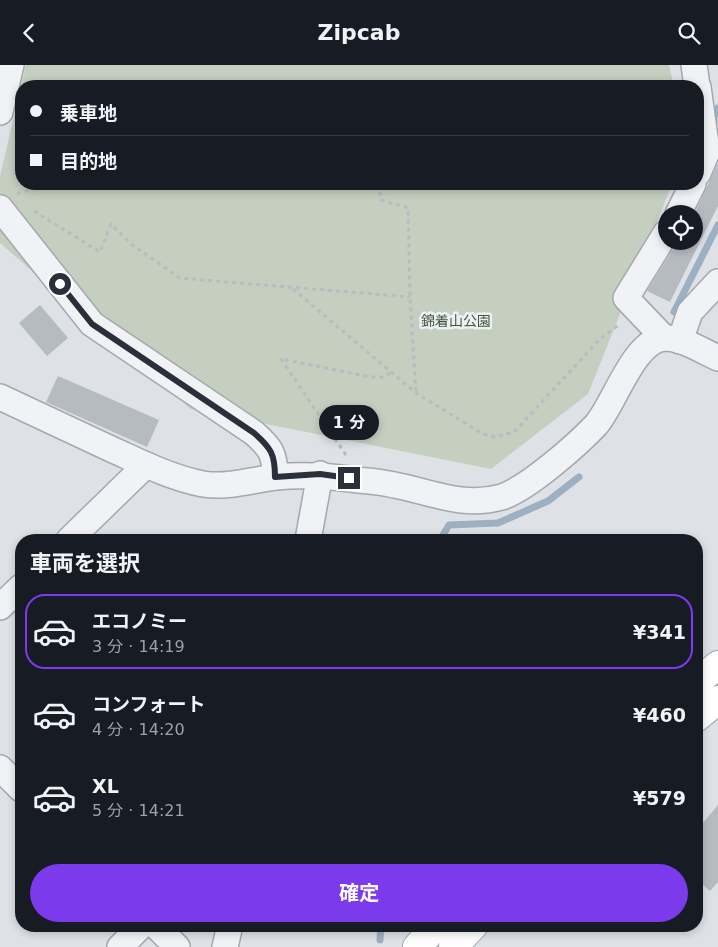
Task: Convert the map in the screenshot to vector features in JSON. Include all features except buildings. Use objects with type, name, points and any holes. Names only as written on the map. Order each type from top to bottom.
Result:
[{"type":"main road","points":[[703,677],[718,665]]},
{"type":"main road","points":[[703,712],[718,700]]},
{"type":"main road","points":[[417,947],[431,932]]},
{"type":"main road","points":[[454,947],[468,932]]},
{"type":"street","points":[[0,112],[11,65]]},
{"type":"street","points":[[694,65],[697,80]]},
{"type":"street","points":[[704,130],[707,152],[704,159]]},
{"type":"street","points":[[682,205],[690,190]]},
{"type":"street","points":[[9,205],[92,324],[254,433],[268,445],[275,458],[275,477]]},
{"type":"street","points":[[658,246],[626,298],[637,311],[672,339],[718,358]]},
{"type":"street","points":[[0,397],[146,465],[203,484],[232,485],[275,477],[320,474],[394,485],[451,500],[478,502],[504,496],[547,469],[596,424],[639,355],[650,343],[672,339],[690,313],[718,282]]},
{"type":"street","points":[[75,534],[146,465]]},
{"type":"street","points":[[309,534],[320,474]]},
{"type":"street","points":[[0,607],[15,593]]},
{"type":"street","points":[[120,947],[135,932]]},
{"type":"street","points":[[162,932],[177,947]]},
{"type":"street","points":[[225,947],[228,932]]},
{"type":"path","points":[[9,205],[10,196],[30,190]]},
{"type":"path","points":[[379,190],[381,200],[408,208],[410,297],[416,393]]},
{"type":"path","points":[[26,206],[100,252],[111,224],[131,244],[180,278],[293,289],[410,297]]},
{"type":"path","points":[[293,289],[390,373],[416,393],[483,434],[495,437],[514,432],[600,339],[637,311]]},
{"type":"path","points":[[363,480],[281,359],[371,377],[383,377],[390,373]]},
{"type":"green space","points":[[26,65],[669,65],[673,80],[22,80]]},
{"type":"green space","name":"錦着山公園","points":[[15,112],[15,190],[670,190],[664,205],[658,205],[658,219],[588,394],[491,469],[191,409],[0,243],[0,176]]},
{"type":"waterway","points":[[714,124],[714,117],[718,108]]},
{"type":"waterway","points":[[674,312],[718,225]]},
{"type":"waterway","points":[[444,534],[449,525],[498,523],[548,501],[579,477]]},
{"type":"waterway","points":[[380,940],[381,932]]},
{"type":"route","points":[[60,284],[92,324],[103,333],[254,433],[268,445],[275,458],[275,477],[320,474],[349,478]]}]
